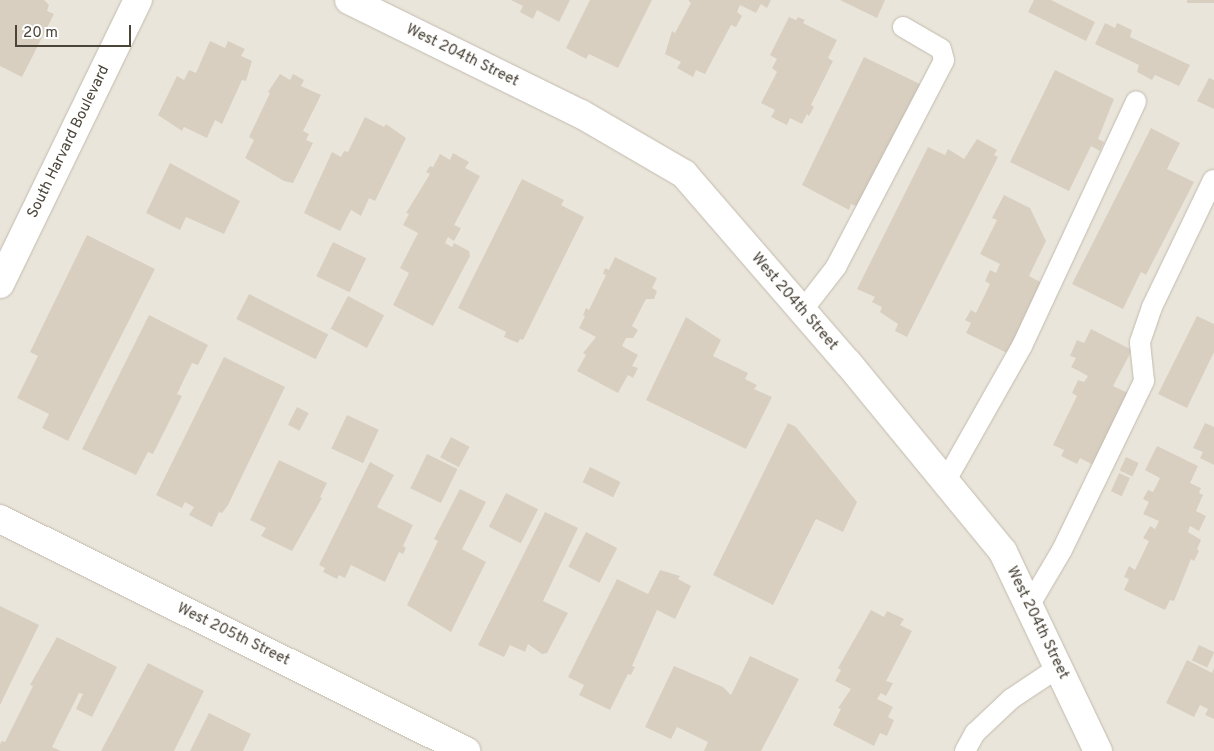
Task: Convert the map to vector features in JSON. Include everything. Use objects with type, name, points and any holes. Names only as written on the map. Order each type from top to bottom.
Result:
[{"type":"street","name":"South Harvard Boulevard","points":[[0,284],[138,0]]},
{"type":"street","name":"West 204th Street","points":[[349,0],[580,114],[684,174],[802,310],[1003,552],[1098,751]]},
{"type":"street","name":"West 205th Street","points":[[0,520],[466,751]]},
{"type":"lane","points":[[802,310],[836,267],[944,60],[941,49],[903,27]]},
{"type":"lane","points":[[945,482],[1022,346],[1136,101]]},
{"type":"lane","points":[[1029,606],[1062,550],[1144,381],[1140,342],[1152,307],[1213,180]]},
{"type":"lane","points":[[965,751],[975,733],[1011,699],[1058,667]]},
{"type":"shaded area","points":[[0,0],[1214,0],[1214,751],[0,751]]},
{"type":"building","points":[[0,0],[44,0],[49,5],[47,11],[54,14],[22,77],[0,66]]},
{"type":"building","points":[[511,0],[570,0],[559,22],[537,10],[533,19],[520,12],[523,6]]},
{"type":"building","points":[[590,0],[652,0],[618,68],[589,54],[586,59],[566,48]]},
{"type":"building","points":[[688,0],[771,0],[767,8],[761,4],[756,13],[740,5],[737,12],[742,16],[736,27],[731,25],[705,74],[696,70],[693,77],[677,68],[681,62],[665,54],[672,31],[675,33],[691,3]]},
{"type":"building","points":[[840,0],[885,0],[877,18]]},
{"type":"building","points":[[1034,0],[1051,0],[1095,22],[1086,41],[1028,12]]},
{"type":"building","points":[[1187,0],[1214,0],[1214,3],[1187,3]]},
{"type":"building","points":[[789,17],[796,20],[798,17],[805,20],[803,23],[837,40],[828,58],[833,61],[811,105],[814,107],[809,116],[807,114],[802,124],[790,118],[787,125],[771,117],[775,110],[761,103],[777,72],[772,68],[777,59],[770,55]]},
{"type":"building","points":[[1105,23],[1115,28],[1117,23],[1132,30],[1130,37],[1190,65],[1179,86],[1155,75],[1152,80],[1137,72],[1139,65],[1095,44]]},
{"type":"building","points":[[210,41],[225,48],[228,41],[245,49],[241,56],[252,61],[246,81],[242,80],[222,124],[215,120],[207,138],[184,127],[182,131],[158,115],[177,76],[184,80],[189,70],[196,73]]},
{"type":"building","points":[[864,57],[922,85],[861,208],[851,204],[849,210],[802,185]]},
{"type":"building","points":[[1055,70],[1114,99],[1098,139],[1104,142],[1100,151],[1091,146],[1069,191],[1010,162]]},
{"type":"building","points":[[280,74],[290,80],[293,74],[304,80],[301,86],[321,95],[303,131],[309,134],[306,140],[313,143],[293,183],[284,181],[245,158],[254,140],[249,137],[270,93],[268,92]]},
{"type":"building","points":[[1209,78],[1214,80],[1214,109],[1197,101]]},
{"type":"building","points":[[365,117],[384,127],[386,124],[406,138],[375,201],[369,198],[361,216],[351,210],[340,231],[304,213],[332,152],[341,157],[344,151],[348,152]]},
{"type":"building","points":[[1151,128],[1180,143],[1167,169],[1194,182],[1146,275],[1141,272],[1123,309],[1072,284]]},
{"type":"building","points":[[977,139],[997,150],[994,155],[998,157],[907,337],[895,331],[898,324],[880,312],[882,307],[872,302],[875,297],[857,289],[928,147],[945,155],[948,149],[964,159]]},
{"type":"building","points":[[453,153],[469,162],[465,168],[480,176],[454,225],[461,228],[454,241],[448,237],[445,243],[452,247],[454,243],[469,251],[470,256],[433,326],[393,305],[409,273],[400,268],[418,233],[403,225],[409,214],[406,213],[430,174],[426,172],[430,166],[433,167],[440,154],[450,160]]},
{"type":"building","points":[[170,163],[240,201],[224,234],[186,217],[180,230],[146,213]]},
{"type":"building","points":[[522,179],[564,200],[561,205],[584,217],[523,340],[520,339],[518,343],[504,337],[506,332],[458,308]]},
{"type":"building","points":[[1004,195],[1030,208],[1046,241],[1029,276],[1042,283],[1041,294],[1007,353],[966,333],[971,323],[965,320],[971,310],[976,313],[990,284],[985,281],[990,270],[996,273],[1000,264],[980,254],[997,220],[992,218]]},
{"type":"building","points":[[87,235],[155,269],[68,441],[42,428],[49,414],[17,398],[38,356],[30,352]]},
{"type":"building","points":[[333,242],[366,258],[350,292],[316,276]]},
{"type":"building","points":[[615,257],[657,278],[652,288],[657,291],[654,299],[646,299],[632,326],[638,330],[633,338],[626,338],[622,346],[638,355],[632,366],[638,368],[633,378],[628,375],[618,393],[577,371],[586,355],[583,353],[596,337],[579,328],[585,316],[583,315],[586,308],[589,310],[606,275],[603,274],[605,268],[609,270]]},
{"type":"building","points":[[249,294],[328,334],[316,359],[236,319]]},
{"type":"building","points":[[348,296],[384,315],[367,348],[331,329]]},
{"type":"building","points":[[149,315],[208,345],[198,365],[192,363],[177,394],[182,396],[153,454],[148,452],[136,475],[82,449]]},
{"type":"building","points":[[1197,316],[1214,324],[1214,352],[1187,408],[1158,394]]},
{"type":"building","points":[[686,317],[721,340],[713,356],[748,373],[745,379],[757,385],[754,389],[772,397],[746,449],[646,400]]},
{"type":"building","points":[[1091,329],[1132,350],[1113,386],[1130,394],[1095,466],[1080,458],[1077,464],[1061,456],[1064,450],[1053,445],[1077,396],[1072,393],[1078,380],[1084,382],[1088,376],[1071,367],[1076,358],[1070,356],[1077,340],[1084,343]]},
{"type":"building","points":[[224,357],[285,387],[228,505],[222,513],[219,512],[212,527],[189,515],[194,507],[185,502],[182,508],[156,495]]},
{"type":"building","points":[[297,407],[309,413],[300,431],[288,425]]},
{"type":"building","points":[[347,415],[379,430],[363,463],[331,449]]},
{"type":"building","points":[[788,423],[796,427],[857,502],[843,532],[816,519],[773,605],[713,575]]},
{"type":"building","points":[[1205,423],[1214,427],[1214,465],[1200,458],[1203,452],[1193,448]]},
{"type":"building","points":[[451,437],[470,447],[459,467],[440,457]]},
{"type":"building","points":[[1157,446],[1198,466],[1190,483],[1201,488],[1199,493],[1203,495],[1196,511],[1206,516],[1199,531],[1190,526],[1188,532],[1201,540],[1197,549],[1199,551],[1194,561],[1191,559],[1174,601],[1170,600],[1165,610],[1124,590],[1129,579],[1124,577],[1129,566],[1135,570],[1149,541],[1143,538],[1150,526],[1155,529],[1159,521],[1143,514],[1149,502],[1143,499],[1148,490],[1153,492],[1160,478],[1145,470]]},
{"type":"building","points":[[427,454],[458,469],[441,503],[410,488]]},
{"type":"building","points":[[1126,457],[1139,463],[1132,477],[1120,471]]},
{"type":"building","points":[[279,460],[327,483],[320,497],[322,498],[292,551],[261,536],[266,528],[250,520]]},
{"type":"building","points":[[370,462],[394,475],[377,507],[413,525],[403,546],[406,548],[403,554],[399,552],[385,582],[351,565],[345,578],[339,575],[337,579],[323,572],[325,568],[319,565]]},
{"type":"building","points":[[590,467],[621,482],[613,497],[583,482]]},
{"type":"building","points":[[1119,473],[1130,478],[1122,496],[1111,491]]},
{"type":"building","points":[[460,489],[486,502],[462,549],[486,562],[451,632],[407,605],[438,541],[434,539]]},
{"type":"building","points":[[506,493],[538,509],[521,543],[489,527]]},
{"type":"building","points":[[545,512],[578,528],[543,601],[568,613],[547,653],[542,654],[528,644],[525,652],[510,645],[504,657],[478,645]]},
{"type":"building","points":[[586,532],[617,548],[599,583],[568,567]]},
{"type":"building","points":[[660,570],[680,576],[678,579],[691,586],[675,619],[657,610],[632,666],[635,667],[631,675],[628,674],[610,710],[579,695],[584,685],[568,677],[617,579],[648,594]]},
{"type":"building","points":[[0,606],[39,625],[0,705]]},
{"type":"building","points":[[871,610],[884,617],[887,611],[904,619],[900,625],[912,631],[886,681],[893,683],[886,696],[881,693],[877,699],[893,707],[888,717],[894,720],[887,736],[880,733],[874,746],[833,725],[841,709],[838,708],[851,689],[835,681],[841,670],[838,668]]},
{"type":"building","points":[[57,637],[117,667],[92,717],[76,709],[83,694],[79,693],[52,747],[61,751],[0,751],[0,744],[2,741],[5,742],[33,686],[30,685]]},
{"type":"building","points":[[1199,645],[1214,652],[1207,668],[1192,660]]},
{"type":"building","points":[[750,656],[799,679],[761,751],[704,751],[708,742],[677,727],[671,739],[645,727],[674,666],[723,687],[731,695]]},
{"type":"building","points":[[1187,660],[1212,673],[1214,668],[1214,719],[1205,715],[1208,709],[1200,705],[1194,717],[1166,703]]},
{"type":"building","points":[[148,663],[204,691],[174,751],[101,751]]},
{"type":"building","points":[[209,713],[251,734],[243,751],[190,751]]}]
